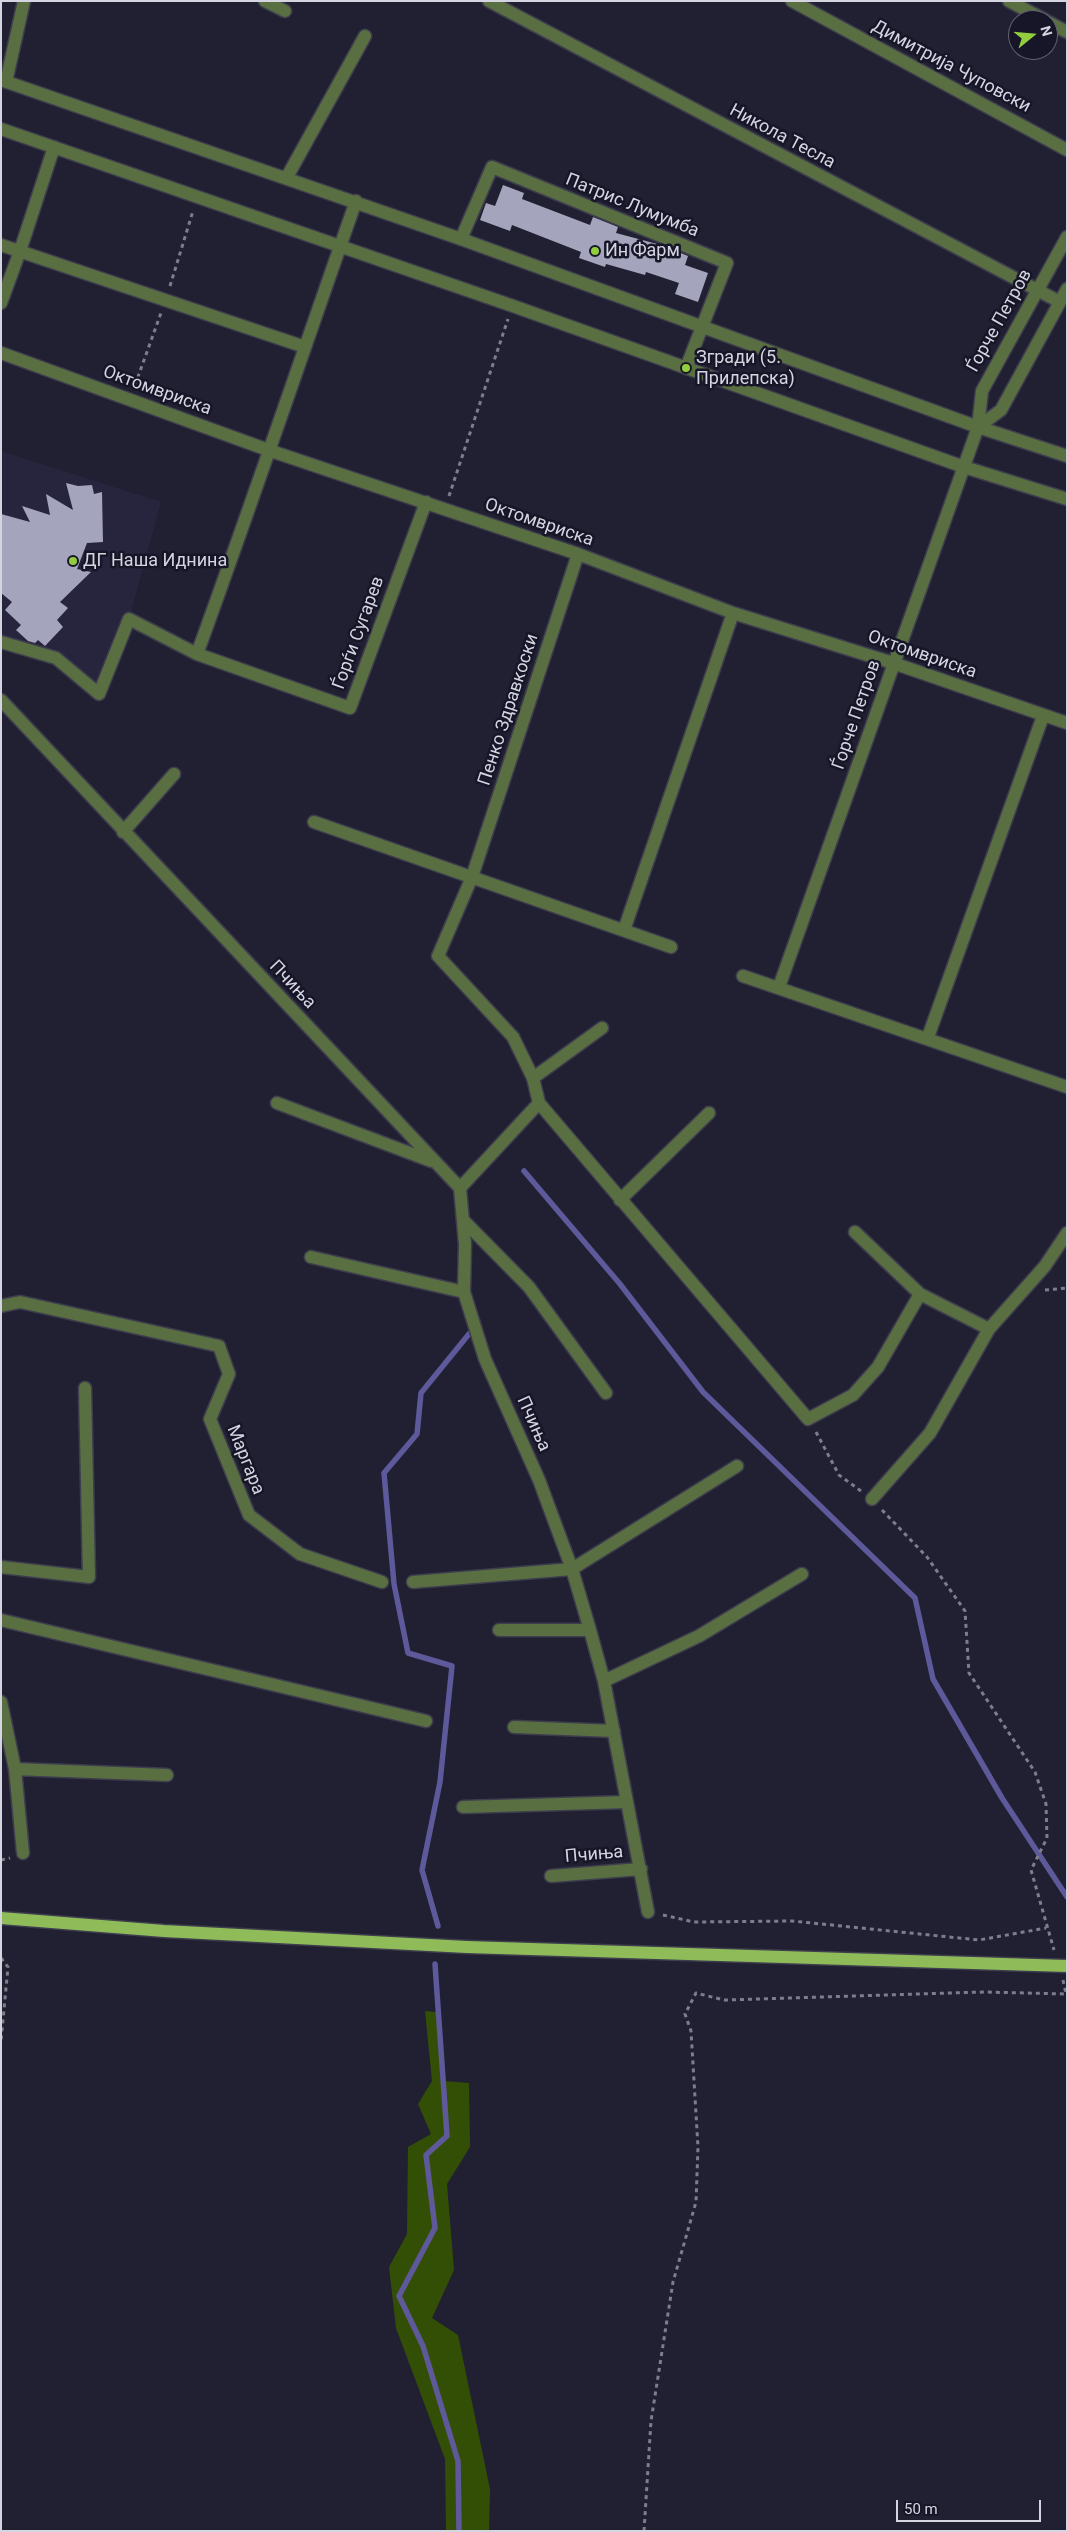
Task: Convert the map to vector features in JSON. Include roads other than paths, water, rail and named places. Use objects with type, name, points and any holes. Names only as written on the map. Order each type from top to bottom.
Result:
[{"type":"main road","points":[[1,1918],[164,1932],[467,1947],[1063,1966]]},
{"type":"street","points":[[24,1],[4,81],[356,201],[978,427],[1067,456]]},
{"type":"street","points":[[265,1],[285,11]]},
{"type":"street","name":"Никола Тесла","points":[[489,1],[1060,302]]},
{"type":"street","name":"Димитрија Чуповски","points":[[792,1],[1067,150]]},
{"type":"street","points":[[1009,1],[1026,10]]},
{"type":"street","points":[[287,177],[364,36]]},
{"type":"street","points":[[1,129],[513,306],[964,466],[1067,499]]},
{"type":"street","points":[[1,302],[54,147]]},
{"type":"street","name":"Патрис Лумумба","points":[[462,239],[492,167],[727,263],[686,368]]},
{"type":"street","points":[[197,654],[271,451],[304,347],[356,201]]},
{"type":"street","name":"Ѓорче Петров","points":[[779,986],[978,427],[982,391],[1067,237]]},
{"type":"street","points":[[1,245],[304,347]]},
{"type":"street","points":[[978,427],[1000,410],[1067,289]]},
{"type":"street","name":"Октомвриска","points":[[1,353],[271,451],[578,554],[733,612],[893,663],[1067,723]]},
{"type":"street","name":"Ѓорѓи Сугарев","points":[[1,642],[56,658],[99,694],[129,619],[197,654],[350,708],[426,502]]},
{"type":"street","name":"Пенко Здравкоски","points":[[472,877],[578,554]]},
{"type":"street","points":[[624,930],[733,612]]},
{"type":"street","name":"Пчиња","points":[[1,700],[123,832],[460,1188],[464,1292],[484,1359],[539,1480],[572,1569],[604,1681],[648,1912]]},
{"type":"street","points":[[928,1037],[1043,716]]},
{"type":"street","points":[[123,832],[174,774]]},
{"type":"street","points":[[314,822],[671,946]]},
{"type":"street","points":[[472,877],[438,956],[513,1037],[532,1078],[539,1103],[808,1418],[853,1395],[866,1381],[878,1367],[920,1294]]},
{"type":"street","points":[[743,976],[779,986],[928,1037],[1067,1087]]},
{"type":"street","points":[[532,1078],[602,1028]]},
{"type":"street","name":"Пчиња","points":[[277,1103],[436,1163]]},
{"type":"street","points":[[460,1188],[539,1103]]},
{"type":"street","points":[[620,1200],[709,1112]]},
{"type":"street","points":[[462,1220],[529,1287],[606,1393]]},
{"type":"street","points":[[855,1232],[920,1294],[989,1329]]},
{"type":"street","points":[[872,1499],[930,1433],[989,1329],[1045,1266],[1067,1233]]},
{"type":"street","points":[[311,1257],[464,1292]]},
{"type":"street","name":"Маргара","points":[[1,1306],[20,1302],[219,1346],[229,1374],[210,1419],[249,1515],[300,1554],[382,1582]]},
{"type":"street","points":[[1,1567],[89,1577],[85,1388]]},
{"type":"street","points":[[413,1582],[572,1569],[737,1466]]},
{"type":"street","points":[[604,1681],[699,1636],[802,1574]]},
{"type":"street","points":[[1,1620],[426,1721]]},
{"type":"street","points":[[499,1630],[590,1630]]},
{"type":"street","points":[[1,1702],[15,1769],[23,1854]]},
{"type":"street","points":[[514,1727],[614,1731]]},
{"type":"street","points":[[15,1769],[167,1775]]},
{"type":"street","points":[[463,1807],[627,1802]]},
{"type":"street","name":"Пчиња","points":[[551,1876],[641,1868]]},
{"type":"waterway","points":[[524,1171],[620,1284],[703,1392],[915,1598],[933,1679],[1002,1798],[1067,1897]]},
{"type":"waterway","points":[[438,1926],[422,1870],[440,1782],[452,1666],[408,1653],[394,1584],[384,1473],[417,1434],[421,1393],[473,1329]]},
{"type":"waterway","points":[[435,1964],[447,2136],[426,2155],[435,2228],[399,2296],[423,2346],[458,2461],[459,2531]]},
{"type":"place","name":"Ин Фарм","points":[[595,251]]},
{"type":"place","name":"Згради (5. Прилепска)","points":[[686,368]]},
{"type":"place","name":"ДГ Наша Иднина","points":[[73,561]]}]
